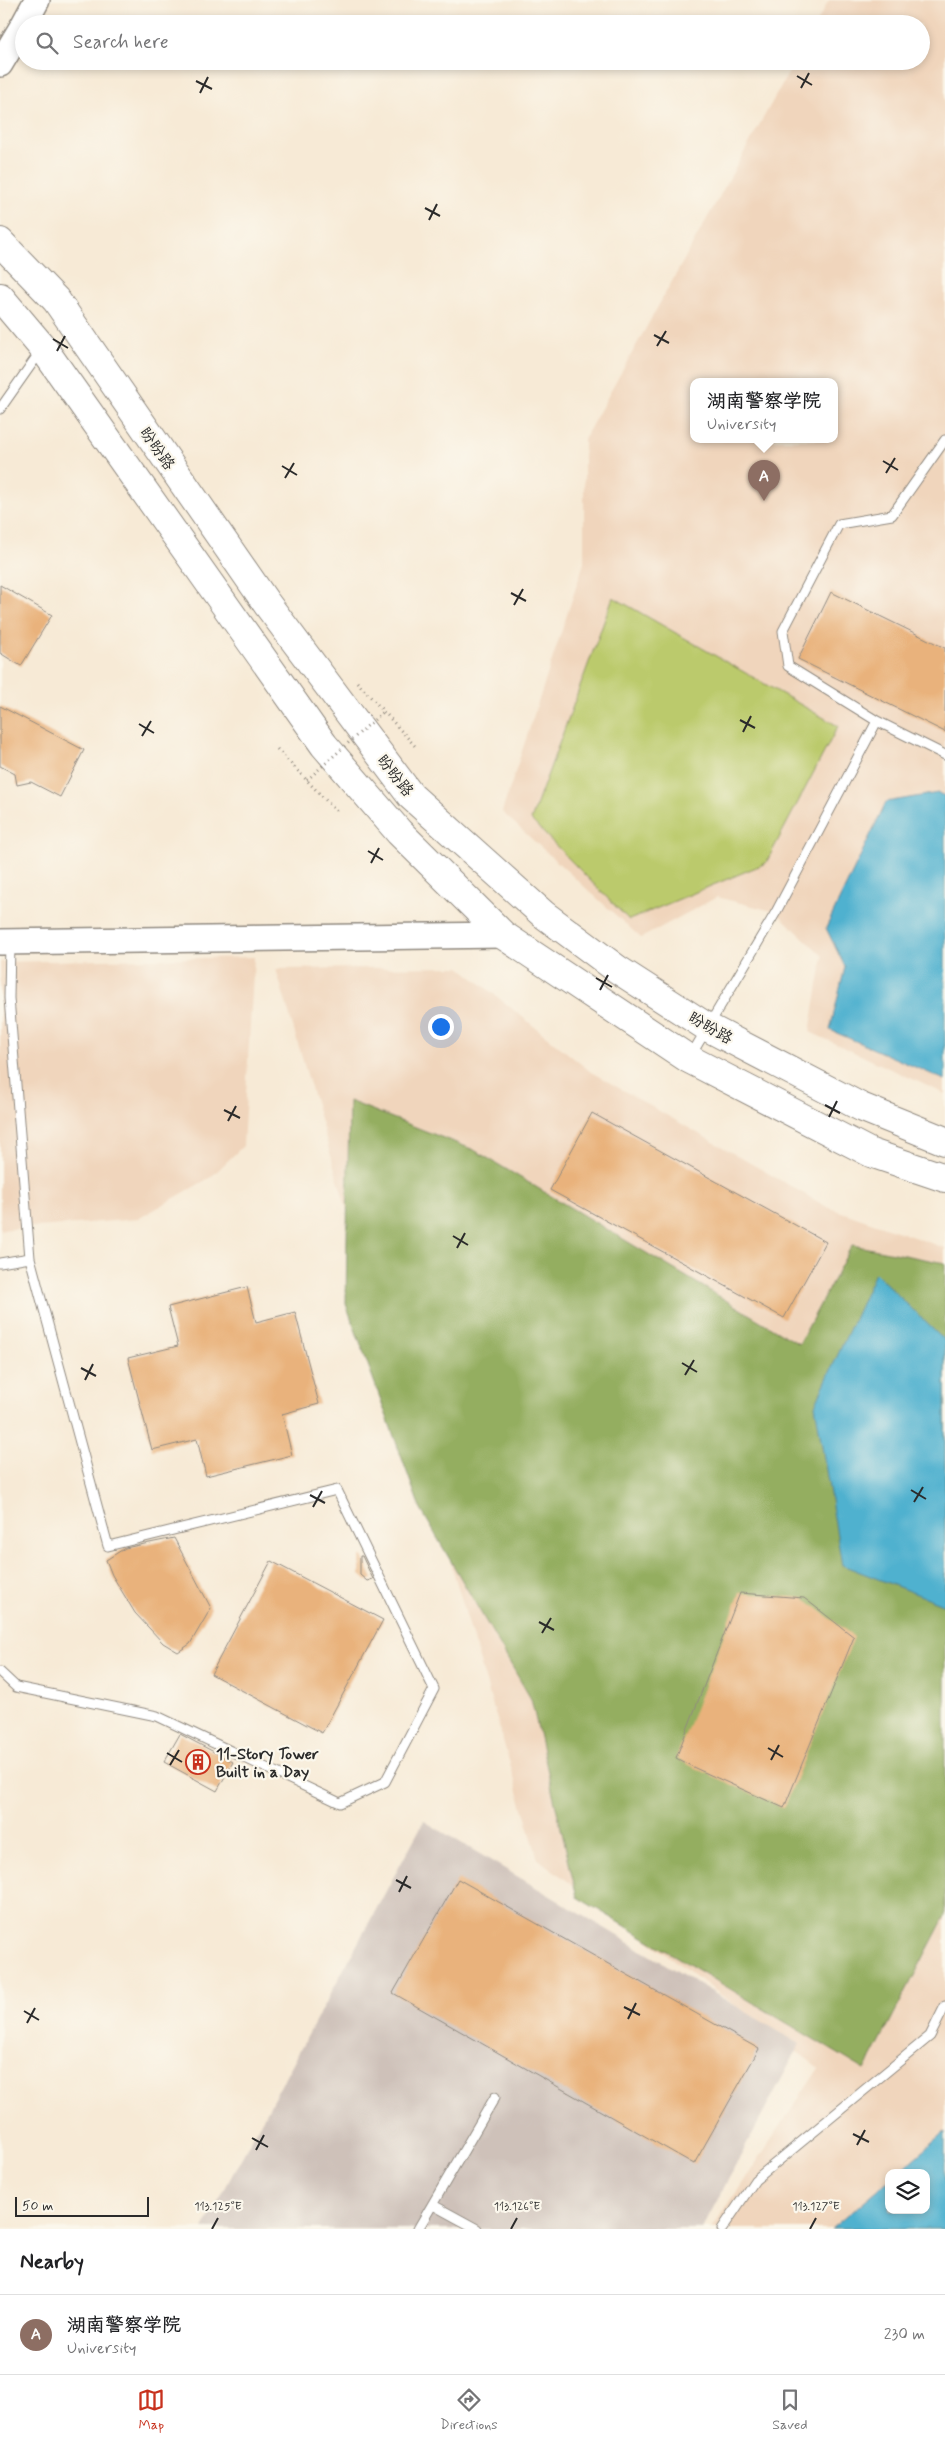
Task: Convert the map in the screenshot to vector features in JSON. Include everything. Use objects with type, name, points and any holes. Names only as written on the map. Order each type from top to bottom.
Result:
[{"type":"main road","points":[[29,15],[37,0]]},
{"type":"main road","points":[[0,64],[15,39]]},
{"type":"main road","name":"盼盼路","points":[[0,242],[56,300],[266,604],[411,796],[543,914],[617,969],[706,1027],[861,1107],[945,1141]]},
{"type":"main road","name":"盼盼路","points":[[0,297],[43,348],[324,745],[399,832],[503,935],[689,1059],[870,1153],[945,1178]]},
{"type":"main road","points":[[5,942],[503,935]]},
{"type":"lane","points":[[0,408],[43,348]]},
{"type":"lane","points":[[945,440],[892,515],[839,524],[784,631],[788,666],[877,721],[945,755]]},
{"type":"lane","points":[[689,1059],[706,1027],[776,912],[877,721]]},
{"type":"lane","points":[[0,1672],[16,1687],[157,1716],[340,1803],[385,1782],[434,1689],[337,1490],[108,1546],[30,1258],[5,942]]},
{"type":"lane","points":[[0,1264],[30,1258]]},
{"type":"lane","points":[[722,2229],[755,2180],[930,2036],[945,2006]]},
{"type":"lane","points":[[418,2229],[495,2097]]},
{"type":"lane","points":[[432,2205],[477,2229]]},
{"type":"path","points":[[357,682],[415,746]]},
{"type":"path","points":[[307,780],[384,711]]},
{"type":"path","points":[[277,749],[338,813]]},
{"type":"shaded area","points":[[829,0],[945,0],[945,1094],[810,1032],[823,956],[776,912],[717,897],[641,938],[502,812],[584,563],[584,439],[790,70],[930,70],[930,15],[821,15]]},
{"type":"shaded area","points":[[254,957],[243,1146],[211,1177],[138,1219],[0,1230],[0,962]]},
{"type":"shaded area","points":[[460,967],[591,1072],[827,1207],[945,1248],[945,2229],[712,2229],[819,2068],[538,1859],[276,969]]},
{"type":"shaded area","points":[[424,1821],[800,2044],[702,2229],[203,2229]]},
{"type":"green space","points":[[613,597],[838,726],[766,863],[629,920],[531,820]]},
{"type":"green space","points":[[349,1101],[474,1150],[799,1344],[852,1245],[945,1263],[945,1916],[865,2070],[577,1897],[531,1699],[420,1508],[346,1304]]},
{"type":"water","points":[[938,793],[945,796],[945,1080],[830,1030],[845,967],[826,928],[886,802]]},
{"type":"water","points":[[875,1273],[945,1341],[945,1605],[842,1565],[815,1405]]},
{"type":"water","points":[[945,2132],[945,2229],[831,2229],[885,2183],[885,2214],[930,2214],[930,2169],[902,2169]]},
{"type":"building","points":[[0,585],[52,615],[21,666],[0,653]]},
{"type":"building","points":[[831,592],[945,648],[945,732],[798,659]]},
{"type":"building","points":[[0,706],[84,750],[60,797],[31,782],[17,785],[15,774],[0,766]]},
{"type":"building","points":[[592,1113],[826,1242],[784,1318],[550,1190]]},
{"type":"building","points":[[247,1287],[256,1322],[295,1312],[319,1404],[282,1414],[292,1455],[206,1476],[197,1439],[152,1450],[128,1358],[178,1346],[168,1307]]},
{"type":"building","points":[[174,1538],[211,1608],[190,1644],[178,1652],[163,1643],[135,1613],[112,1575],[106,1560],[125,1548]]},
{"type":"building","points":[[360,1556],[362,1556],[373,1579],[367,1581],[360,1575]]},
{"type":"building","points":[[271,1561],[383,1620],[322,1733],[211,1674]]},
{"type":"building","points":[[740,1593],[804,1598],[854,1637],[784,1808],[676,1758]]},
{"type":"building","name":"11-Story Tower Built in a Day","points":[[180,1734],[233,1762],[217,1791],[164,1762]]},
{"type":"building","points":[[458,1879],[759,2049],[694,2164],[393,1993]]},
{"type":"place","name":"湖南警察学院","points":[[764,501]]},
{"type":"place","name":"11-Story Tower Built in a Day","points":[[198,1762]]}]
